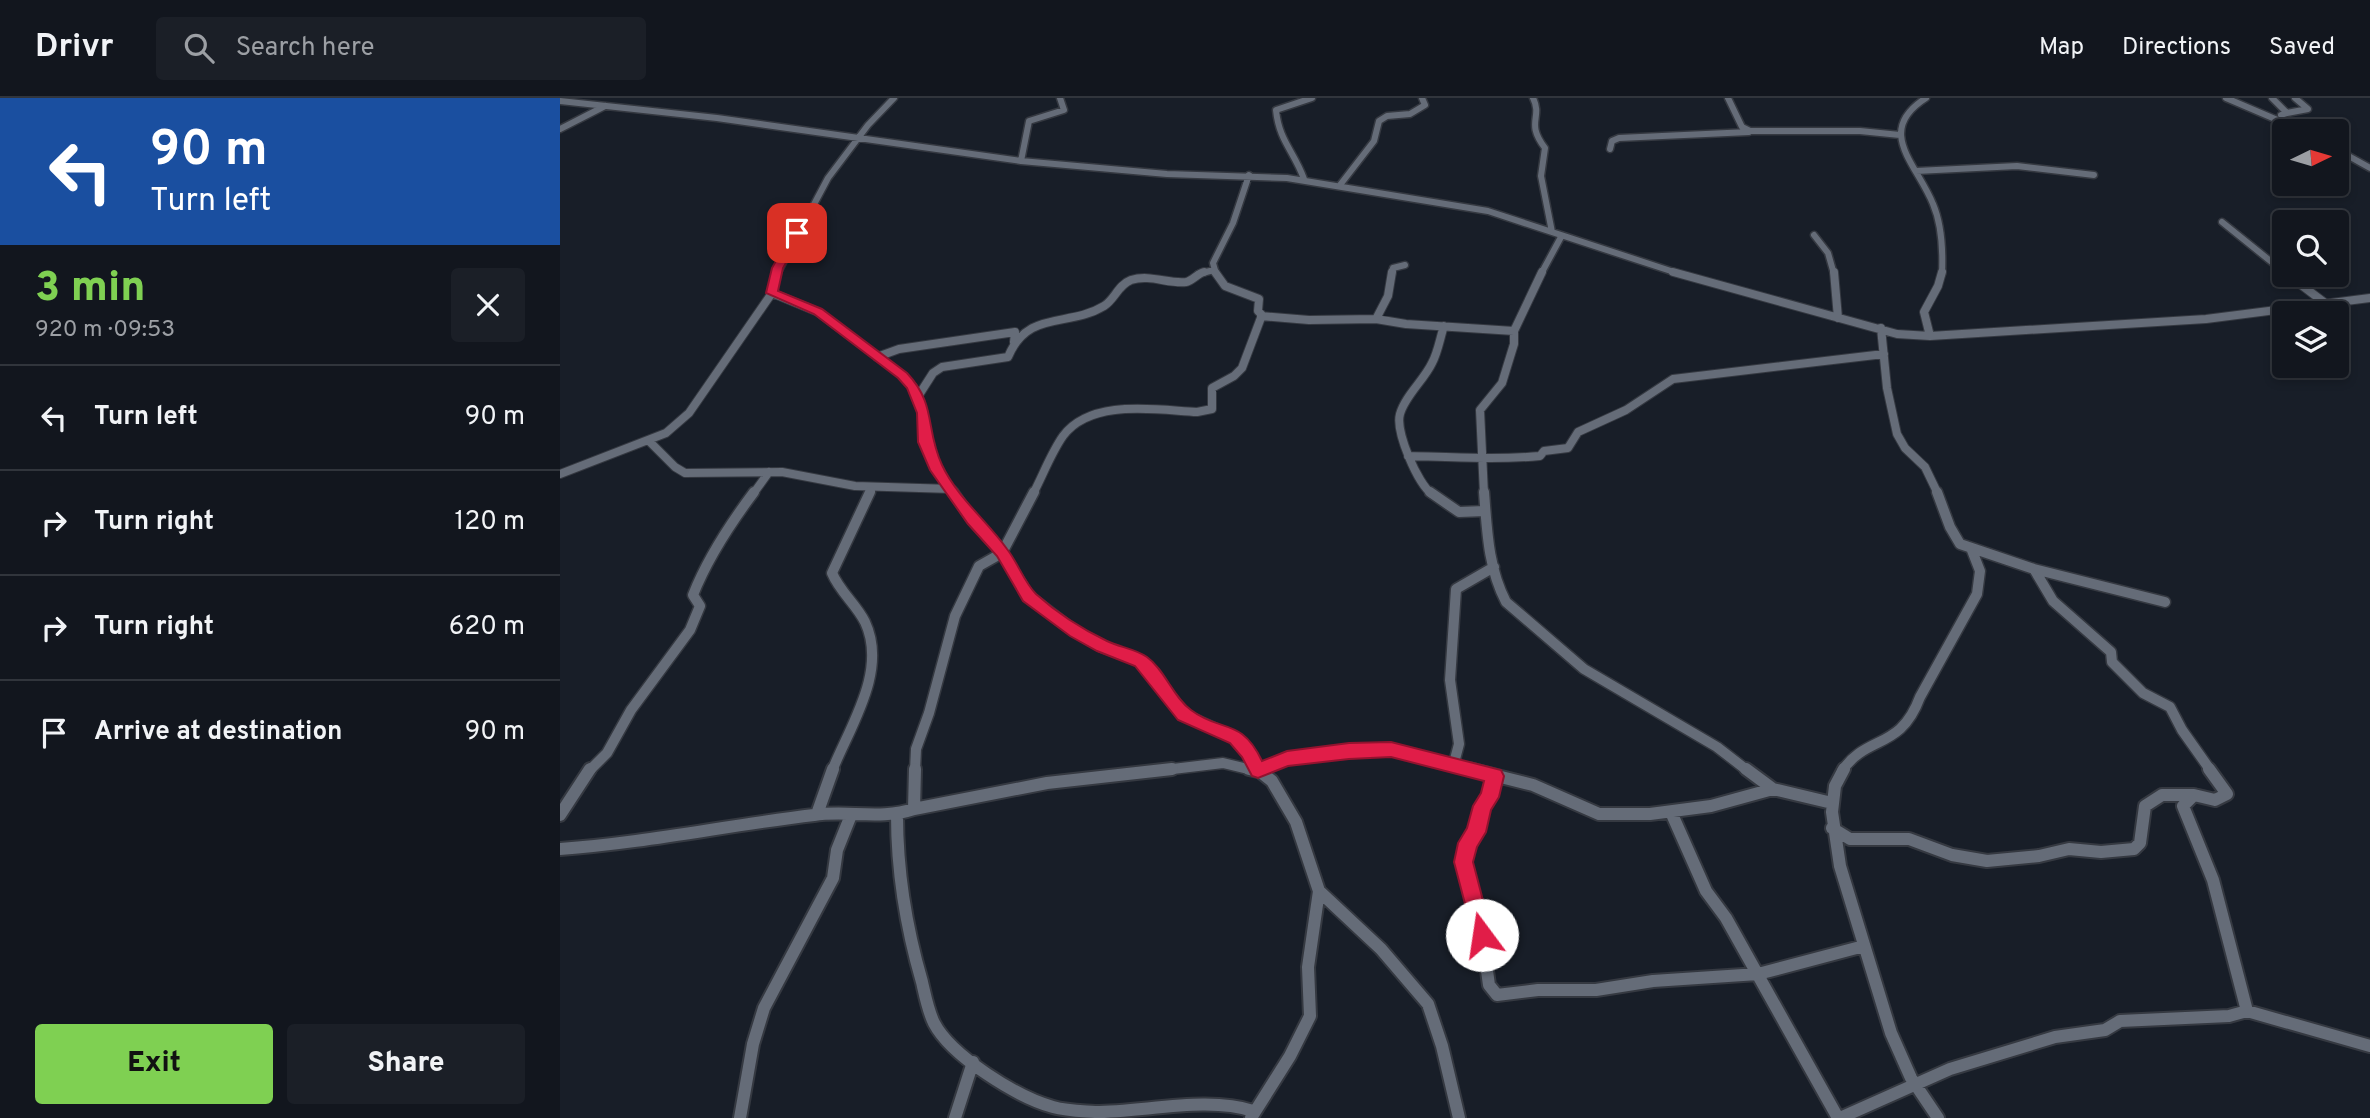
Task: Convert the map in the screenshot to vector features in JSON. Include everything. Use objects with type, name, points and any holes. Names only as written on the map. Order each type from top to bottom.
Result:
[{"type":"street","points":[[560,474],[649,441],[666,433],[690,413],[772,293],[778,268],[828,178],[894,98]]},
{"type":"street","points":[[1021,161],[1029,121],[1064,110],[1060,98]]},
{"type":"street","points":[[1304,179],[1299,165],[1278,131],[1276,110],[1312,98]]},
{"type":"street","points":[[1339,185],[1374,141],[1379,121],[1418,111],[1425,105],[1422,98]]},
{"type":"street","points":[[1533,98],[1537,106],[1531,120],[1532,129],[1545,148],[1541,176],[1552,232]]},
{"type":"street","points":[[1728,98],[1742,127],[1750,131]]},
{"type":"street","points":[[1927,98],[1908,110],[1901,123],[1900,135],[1901,144],[1934,206],[1941,260],[1940,282],[1924,312],[1930,337]]},
{"type":"street","points":[[2226,98],[2279,119]]},
{"type":"street","points":[[2272,98],[2287,113]]},
{"type":"street","points":[[2273,116],[2303,112],[2308,108],[2295,98]]},
{"type":"street","points":[[560,102],[860,137],[1021,161],[1154,173],[1304,179],[1339,185],[1488,211],[1648,265],[1897,334],[1930,337],[2272,312]]},
{"type":"street","points":[[560,129],[605,106]]},
{"type":"street","points":[[1610,149],[1612,141],[1619,138],[1750,131],[1860,131],[1900,135]]},
{"type":"street","points":[[2349,156],[2370,168]]},
{"type":"street","points":[[1916,171],[2017,166],[2094,175]]},
{"type":"street","points":[[915,808],[916,749],[929,713],[955,617],[979,566],[1002,552],[1063,435],[1092,415],[1116,410],[1197,412],[1212,409],[1212,388],[1237,373],[1256,336],[1261,316],[1258,312],[1258,298],[1225,287],[1219,282],[1214,270],[1214,258],[1233,223],[1249,176]]},
{"type":"street","points":[[2222,222],[2272,262]]},
{"type":"street","points":[[1814,235],[1830,255],[1835,269],[1838,318]]},
{"type":"street","points":[[1561,237],[1532,290],[1514,331],[1515,344],[1503,383],[1480,410],[1478,419],[1488,550],[1499,589],[1506,601],[1584,669],[1717,747],[1773,789],[1832,803]]},
{"type":"street","points":[[1376,318],[1388,296],[1393,268],[1405,265]]},
{"type":"street","points":[[1014,343],[1041,321],[1103,306],[1122,285],[1131,280],[1188,282],[1199,273],[1214,270]]},
{"type":"street","points":[[2304,287],[2322,301]]},
{"type":"street","points":[[772,293],[818,312],[902,375],[913,387],[924,413],[925,442],[930,457],[973,520],[1002,552],[1029,596],[1076,632],[1102,647],[1140,661],[1185,715],[1236,738],[1249,752],[1258,771]]},
{"type":"street","points":[[2349,302],[2370,298]]},
{"type":"street","points":[[1261,316],[1309,320],[1376,318],[1406,324],[1514,331]]},
{"type":"street","points":[[1444,326],[1433,362],[1400,414],[1400,427],[1408,456],[1420,482],[1436,498],[1459,512],[1485,511]]},
{"type":"street","points":[[1881,328],[1893,415],[1902,445],[1928,471],[1953,535],[1960,544],[2034,569],[2165,602]]},
{"type":"street","points":[[877,357],[899,349],[1016,332],[1007,357],[942,367],[933,373],[917,398]]},
{"type":"street","points":[[1408,456],[1525,459],[1540,456],[1544,451],[1568,448],[1578,432],[1626,410],[1673,379],[1884,354]]},
{"type":"street","points":[[649,441],[680,472],[789,472],[872,488],[952,489]]},
{"type":"street","points":[[560,815],[594,763],[607,753],[631,710],[690,630],[700,606],[693,595],[705,564],[731,522],[769,472]]},
{"type":"street","points":[[817,814],[861,707],[871,660],[867,628],[858,612],[846,600],[832,573],[872,488]]},
{"type":"street","points":[[1938,1118],[1915,1085],[1893,1040],[1832,828],[1832,803],[1838,776],[1845,765],[1863,751],[1908,726],[1916,714],[1920,697],[1976,594],[1980,572],[1971,548]]},
{"type":"street","points":[[1454,763],[1460,751],[1452,706],[1451,667],[1456,589],[1494,567]]},
{"type":"street","points":[[1832,828],[1850,838],[1909,839],[1952,855],[1987,861],[2039,856],[2069,849],[2101,852],[2134,849],[2140,843],[2145,806],[2162,795],[2194,795],[2215,800],[2227,794],[2182,730],[2170,707],[2143,693],[2112,662],[2111,652],[2053,601],[2034,569]]},
{"type":"street","points":[[1258,771],[1297,757],[1391,749],[1533,785],[1599,814],[1671,812],[1711,806],[1773,789]]},
{"type":"street","points":[[560,849],[606,846],[817,814],[897,815],[915,808],[1046,783],[1223,763],[1258,771],[1272,781],[1296,822],[1319,891],[1308,967],[1310,1016],[1290,1056],[1252,1115],[1235,1104],[1209,1103],[1173,1108],[1081,1111],[1061,1109],[1042,1104],[973,1062],[951,1045],[934,1024],[915,958],[898,861],[897,815]]},
{"type":"street","points":[[1495,776],[1490,797],[1482,806],[1476,832],[1468,843],[1464,862],[1482,935],[1489,985],[1497,995],[1538,990],[1596,990],[1653,981],[1758,974],[1864,946]]},
{"type":"street","points":[[2194,795],[2183,806],[2198,833],[2247,1011]]},
{"type":"street","points":[[1671,812],[1706,891],[1726,918],[1839,1118],[1915,1085],[1931,1075],[2055,1037],[2105,1030],[2120,1021],[2229,1016],[2247,1011],[2370,1046]]},
{"type":"street","points":[[740,1118],[753,1044],[764,1009],[833,878],[837,850],[851,815]]},
{"type":"street","points":[[1319,891],[1381,949],[1428,1004],[1442,1046],[1460,1118]]},
{"type":"street","points":[[955,1118],[973,1062]]},
{"type":"route","points":[[797,233],[778,268],[772,293],[818,312],[902,375],[913,387],[924,413],[925,442],[937,470],[973,520],[1002,552],[1029,596],[1076,632],[1102,647],[1140,661],[1185,715],[1236,738],[1249,752],[1258,771],[1287,759],[1391,749],[1454,763],[1495,776],[1490,797],[1482,806],[1476,832],[1468,843],[1464,862],[1482,935]]}]
